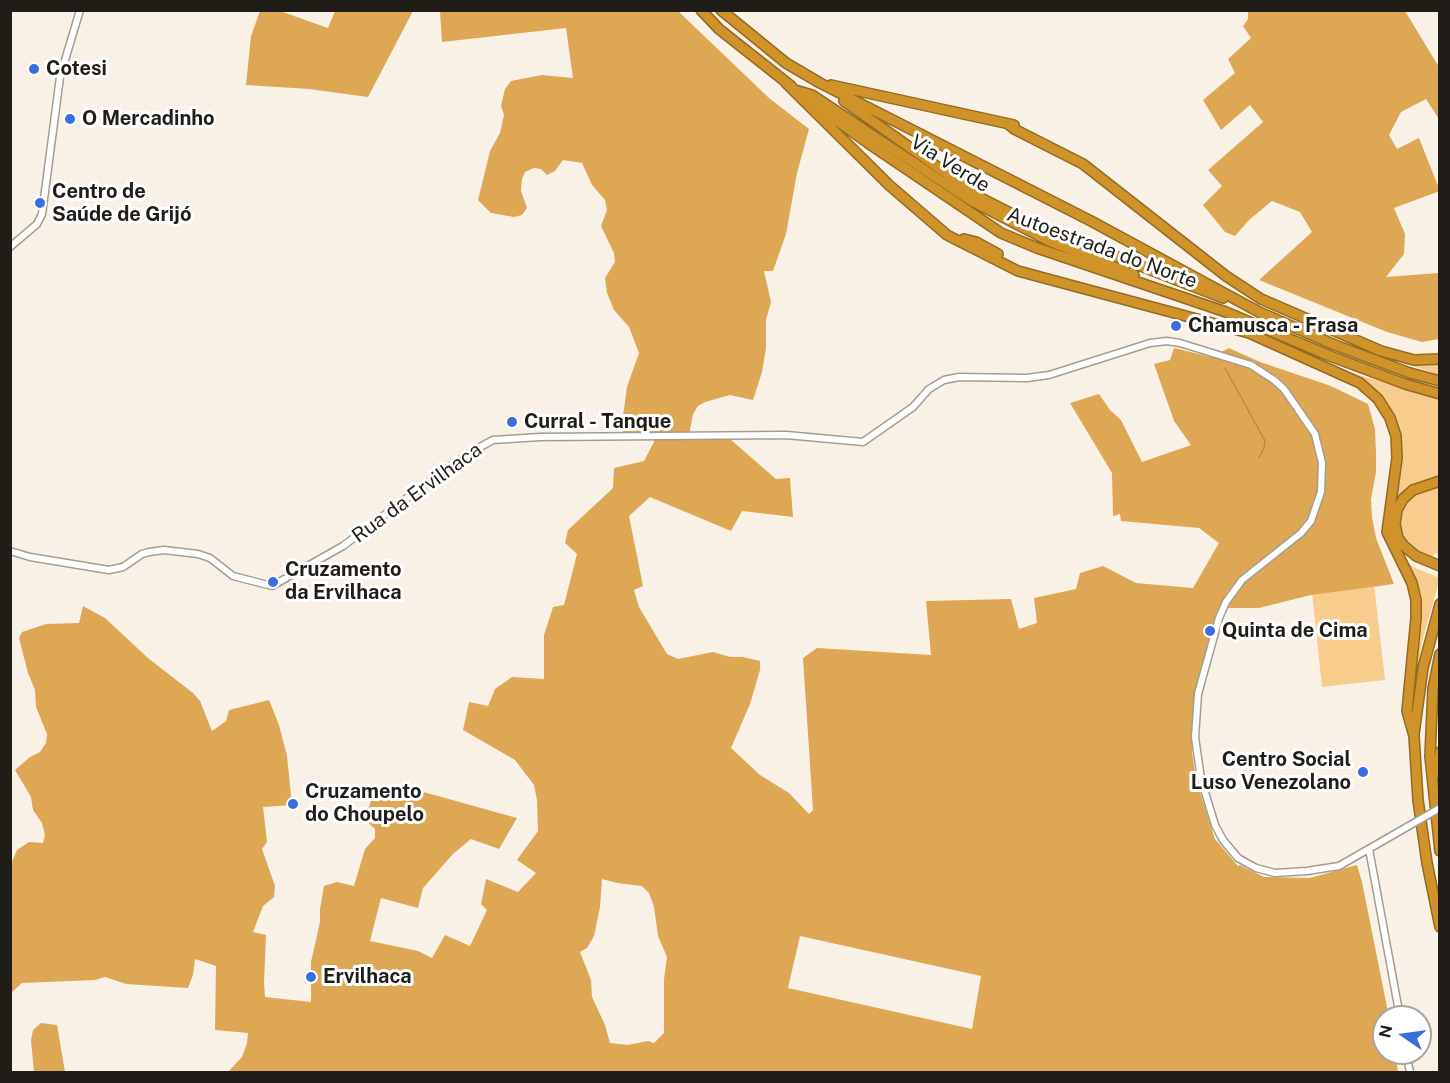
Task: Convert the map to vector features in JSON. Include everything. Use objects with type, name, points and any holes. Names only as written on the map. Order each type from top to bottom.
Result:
[{"type":"highway","name":"Autoestrada do Norte","points":[[701,10],[719,29],[795,90],[868,143],[1001,233],[1038,249],[1226,312],[1330,356],[1405,384],[1440,394]]},
{"type":"highway","name":"Autoestrada do Norte","points":[[721,10],[786,63],[820,83],[1091,221],[1259,312],[1335,345],[1410,373],[1440,381]]},
{"type":"highway","points":[[786,83],[889,185],[947,235],[976,242],[1009,259],[1018,271],[1250,333],[1360,383],[1378,399],[1390,418],[1396,436],[1397,458],[1387,532],[1412,583],[1416,600],[1407,711],[1414,736]]},
{"type":"highway","points":[[820,83],[1017,125],[1079,157],[1083,164],[1226,276],[1261,299],[1382,351],[1414,360],[1440,359]]},
{"type":"highway","name":"Via Verde","points":[[820,83],[982,199],[1030,223],[1259,312]]},
{"type":"highway","name":"Via Verde","points":[[795,90],[812,95],[970,200],[1049,241],[1226,312]]},
{"type":"highway","points":[[1440,481],[1413,490],[1397,510],[1395,524],[1398,538],[1404,546],[1416,556],[1440,566]]},
{"type":"highway","points":[[1388,521],[1394,541],[1400,550],[1413,561],[1440,573]]},
{"type":"highway","points":[[1440,604],[1423,668],[1414,736],[1418,800],[1427,863],[1440,927]]},
{"type":"highway","points":[[1440,654],[1431,714],[1430,756],[1440,851]]},
{"type":"highway","points":[[1432,788],[1440,752]]},
{"type":"street","points":[[10,247],[37,224],[42,214],[60,76],[80,10]]},
{"type":"street","name":"Rua da Ervilhaca","points":[[10,551],[30,557],[109,570],[123,567],[142,554],[160,550],[198,554],[210,558],[233,576],[272,586],[343,546],[431,480],[471,452],[494,440],[540,437],[786,435],[856,443],[862,442],[913,407],[929,389],[944,380],[959,377],[1027,378],[1049,375],[1150,344],[1167,341],[1180,343],[1251,365],[1274,380],[1308,423],[1319,445],[1322,463],[1321,492],[1311,521],[1301,533],[1250,572],[1226,602],[1219,618],[1198,694],[1195,737],[1201,779],[1215,825],[1231,852],[1246,863],[1275,873],[1307,871],[1339,866],[1440,808]]},
{"type":"street","points":[[1369,849],[1398,1005]]},
{"type":"shaded area","points":[[260,11],[280,11],[328,28],[335,11],[413,11],[368,97],[309,89],[246,85],[251,36]]},
{"type":"shaded area","points":[[440,11],[678,11],[769,98],[809,129],[797,173],[786,234],[773,271],[764,271],[771,302],[766,320],[766,348],[762,372],[753,400],[730,395],[705,402],[698,406],[693,414],[690,430],[692,438],[730,439],[776,479],[790,478],[793,517],[742,511],[731,531],[650,497],[629,516],[643,586],[634,590],[639,607],[667,654],[678,659],[713,652],[760,661],[760,670],[750,704],[731,748],[760,775],[789,793],[809,814],[813,810],[803,658],[817,648],[931,655],[926,601],[1011,599],[1019,629],[1037,623],[1034,598],[1076,589],[1080,573],[1103,566],[1136,583],[1193,588],[1219,543],[1199,528],[1121,521],[1120,514],[1113,516],[1112,473],[1070,403],[1099,394],[1110,410],[1121,420],[1142,462],[1191,445],[1174,421],[1154,364],[1170,360],[1174,348],[1211,357],[1229,348],[1260,362],[1331,386],[1368,404],[1375,429],[1376,453],[1376,472],[1371,499],[1372,517],[1376,538],[1394,584],[1311,595],[1259,608],[1228,608],[1218,631],[1201,700],[1192,752],[1196,780],[1215,839],[1238,866],[1264,877],[1310,878],[1357,865],[1387,1005],[1372,1005],[1372,1065],[1397,1065],[1398,1072],[228,1072],[242,1057],[248,1033],[215,1030],[216,966],[195,959],[193,975],[188,988],[126,984],[105,977],[95,980],[22,983],[11,993],[11,864],[17,850],[29,842],[43,843],[45,835],[42,823],[33,810],[31,797],[15,770],[40,752],[46,743],[47,734],[36,707],[35,690],[19,638],[22,632],[46,624],[79,623],[83,606],[105,618],[148,658],[193,693],[200,701],[212,731],[226,721],[229,710],[269,700],[279,725],[287,756],[292,805],[263,807],[267,842],[262,849],[275,886],[274,897],[263,906],[253,932],[266,935],[265,997],[311,1002],[311,962],[320,922],[324,886],[337,882],[354,886],[365,849],[375,838],[375,829],[365,820],[373,794],[420,791],[517,818],[499,849],[471,839],[453,854],[423,888],[418,908],[381,898],[370,941],[418,951],[432,958],[445,935],[470,946],[487,910],[481,904],[486,879],[518,892],[536,873],[517,860],[538,831],[534,785],[515,760],[463,730],[469,702],[488,706],[495,689],[512,677],[544,679],[544,635],[553,607],[564,605],[577,554],[565,543],[568,530],[613,488],[614,468],[644,461],[654,442],[653,434],[640,436],[621,431],[627,387],[639,353],[629,327],[614,310],[607,293],[605,278],[615,262],[614,253],[601,226],[607,210],[605,200],[592,185],[582,163],[563,160],[555,171],[547,175],[541,169],[534,168],[525,172],[521,191],[527,208],[522,215],[514,217],[491,213],[478,200],[490,151],[500,133],[504,115],[501,106],[505,89],[511,81],[542,75],[573,78],[566,28],[442,42]],"holes":[[[602,879],[642,886],[649,893],[654,907],[658,936],[667,957],[664,979],[664,1033],[654,1043],[648,1041],[628,1045],[610,1043],[605,1025],[592,997],[591,980],[580,952],[587,948],[594,936],[600,907]],[[800,936],[981,976],[972,1029],[788,988]]]},
{"type":"shaded area","points":[[1248,11],[1405,11],[1439,67],[1439,119],[1426,99],[1401,112],[1389,135],[1397,149],[1419,138],[1440,191],[1394,208],[1405,234],[1404,254],[1386,277],[1439,273],[1439,339],[1422,342],[1387,332],[1259,280],[1312,232],[1300,212],[1272,201],[1249,220],[1235,236],[1225,232],[1203,205],[1222,186],[1208,170],[1263,122],[1250,105],[1221,130],[1203,100],[1235,73],[1228,59],[1251,38],[1243,26],[1248,19]]},
{"type":"shaded area","points":[[1402,363],[1439,365],[1439,375],[1416,367]]},
{"type":"shaded area","points":[[1348,372],[1439,398],[1439,477],[1421,481],[1410,487],[1393,510],[1400,467],[1401,449],[1398,429],[1363,382]]},
{"type":"shaded area","points":[[1439,485],[1439,555],[1435,553],[1431,559],[1419,554],[1403,539],[1399,520],[1402,506],[1411,497]]},
{"type":"shaded area","points":[[1406,562],[1440,578],[1422,642],[1412,705],[1410,705],[1417,637]]},
{"type":"shaded area","points":[[1374,585],[1385,680],[1322,687],[1312,592]]},
{"type":"shaded area","points":[[41,1023],[57,1025],[65,1072],[34,1072],[31,1040],[33,1030]]},
{"type":"waterway","points":[[1225,368],[1265,441],[1259,458]]},
{"type":"place","name":"Cotesi","points":[[34,69]]},
{"type":"place","name":"O Mercadinho","points":[[70,119]]},
{"type":"place","name":"Centro de Saúde de Grijó","points":[[40,203]]},
{"type":"place","name":"Chamusca - Frasa","points":[[1176,326]]},
{"type":"place","name":"Curral - Tanque","points":[[512,422]]},
{"type":"place","name":"Cruzamento da Ervilhaca","points":[[273,582]]},
{"type":"place","name":"Quinta de Cima","points":[[1210,631]]},
{"type":"place","name":"Centro Social Luso Venezolano","points":[[1363,772]]},
{"type":"place","name":"Cruzamento do Choupelo","points":[[293,804]]},
{"type":"place","name":"Ervilhaca","points":[[311,977]]}]
